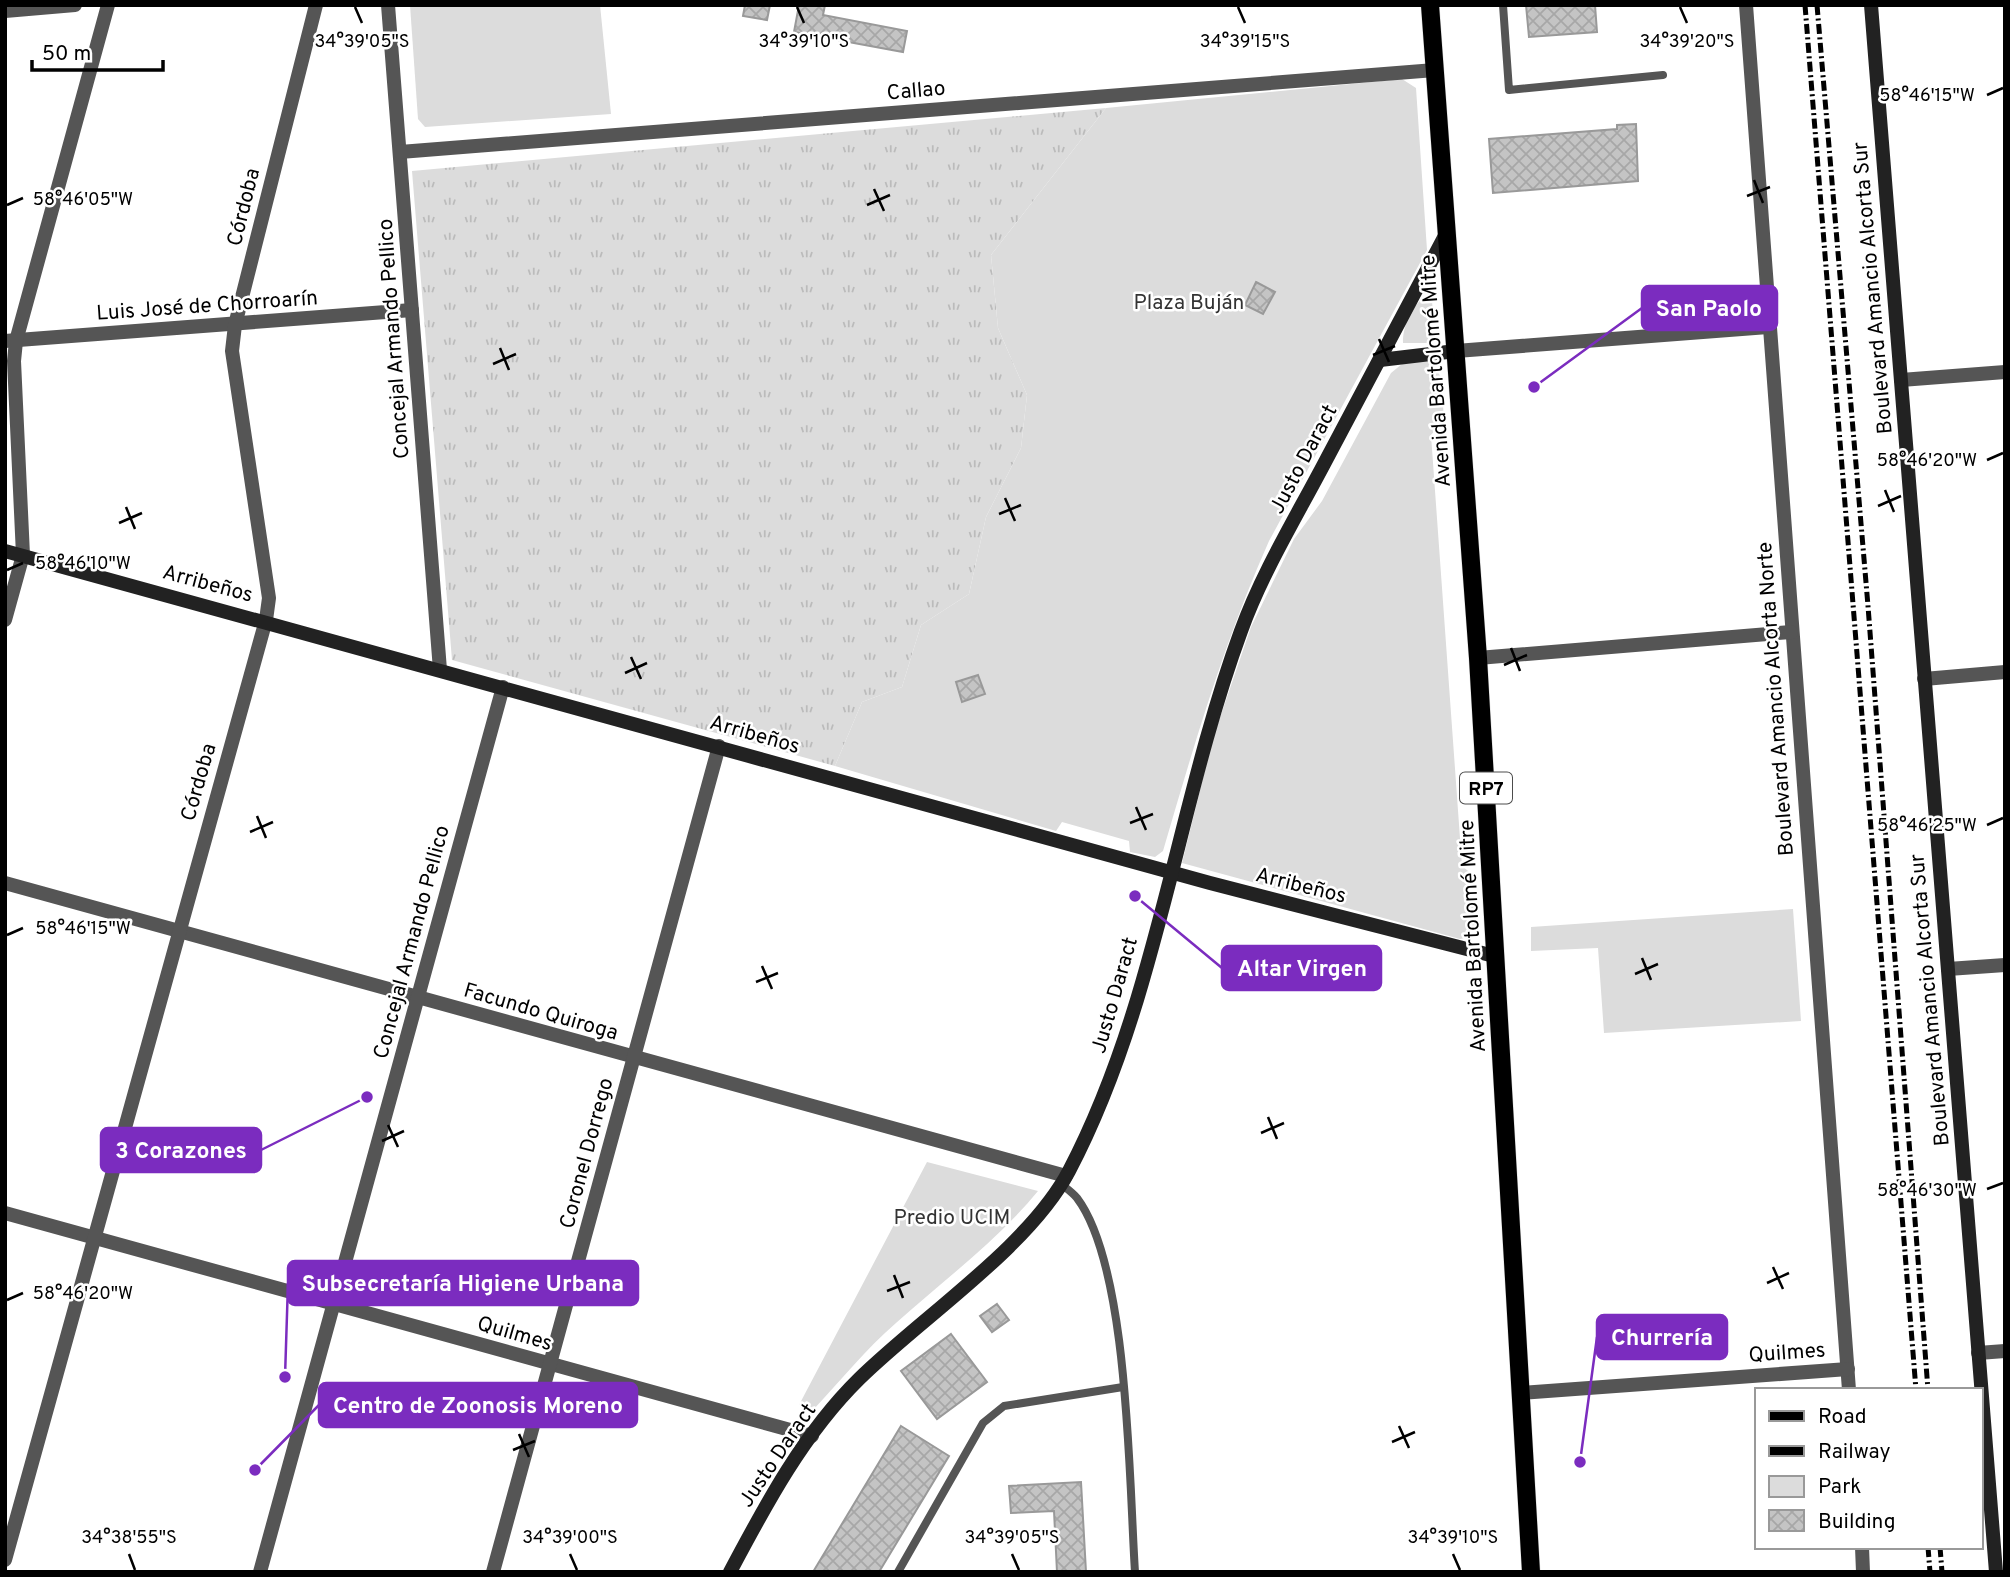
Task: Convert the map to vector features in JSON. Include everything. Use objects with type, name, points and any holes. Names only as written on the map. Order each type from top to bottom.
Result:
[{"type":"main road","name":"Avenida Bartolomé Mitre","points":[[1430,5],[1478,658],[1531,1572]]},
{"type":"street","points":[[5,11],[75,5]]},
{"type":"street","points":[[5,620],[23,555],[10,341],[108,5]]},
{"type":"street","name":"Córdoba","points":[[5,1560],[266,621],[269,598],[232,351],[235,325],[316,5]]},
{"type":"street","name":"Concejal Armando Pellico","points":[[388,5],[440,670]]},
{"type":"street","name":"Boulevard Amancio Alcorta Norte","points":[[1746,5],[1849,1388]]},
{"type":"street","name":"Boulevard Amancio Alcorta Sur","points":[[1871,5],[1981,1388]]},
{"type":"street","name":"Callao","points":[[400,152],[1435,70]]},
{"type":"street","name":"Justo Daract","points":[[730,1572],[780,1482],[812,1436],[857,1381],[1000,1254],[1064,1180],[1103,1101],[1130,1021],[1208,728],[1251,606],[1448,229]]},
{"type":"street","name":"Luis José de Chorroarín","points":[[10,341],[412,310]]},
{"type":"street","points":[[1380,360],[1456,351],[1768,327]]},
{"type":"street","points":[[1901,380],[2005,372]]},
{"type":"street","name":"Arribeños","points":[[5,551],[1171,873],[1494,956]]},
{"type":"street","points":[[1478,658],[1791,632]]},
{"type":"street","points":[[1924,679],[2005,672]]},
{"type":"street","name":"Concejal Armando Pellico","points":[[260,1572],[503,687]]},
{"type":"street","name":"Coronel Dorrego","points":[[493,1572],[719,746]]},
{"type":"street","name":"Facundo Quiroga","points":[[5,883],[1064,1180]]},
{"type":"street","points":[[1948,969],[2005,965]]},
{"type":"street","name":"Quilmes","points":[[5,1213],[812,1436]]},
{"type":"street","points":[[1978,1353],[2005,1351]]},
{"type":"street","name":"Quilmes","points":[[1521,1393],[1848,1369]]},
{"type":"street","name":"Boulevard Amancio Alcorta Sur","points":[[1982,1402],[1996,1572]]},
{"type":"street","points":[[1861,1549],[1863,1572]]},
{"type":"lane","points":[[1503,5],[1509,90],[1663,75]]},
{"type":"lane","points":[[1064,1180],[1077,1198],[1097,1240],[1112,1302],[1123,1387],[1135,1572]]},
{"type":"lane","points":[[898,1572],[983,1423],[992,1413],[1004,1406],[1123,1387]]},
{"type":"green space","points":[[410,5],[600,5],[611,114],[425,127],[418,119]]},
{"type":"green space","name":"Plaza Buján","points":[[1402,79],[1416,88],[1427,250],[1269,541],[1224,656],[1163,851],[1155,857],[1130,852],[1129,841],[1062,822],[1056,831],[835,766],[862,702],[902,687],[921,625],[969,594],[986,517],[1021,448],[1027,395],[998,328],[991,255],[1106,108]]},
{"type":"green space","points":[[1106,108],[991,255],[998,328],[1027,395],[1021,448],[986,517],[969,594],[921,625],[902,687],[862,702],[835,766],[452,660],[412,171]]},
{"type":"green space","points":[[1426,297],[1432,302],[1436,338],[1432,343],[1403,343],[1409,317],[1416,305]]},
{"type":"green space","points":[[1431,362],[1441,377],[1444,420],[1431,435],[1462,866],[1473,875],[1475,929],[1469,937],[1460,939],[1182,863],[1213,738],[1251,627],[1294,539],[1322,501],[1391,373],[1402,364]]},
{"type":"green space","points":[[1793,909],[1801,1021],[1604,1033],[1598,948],[1531,951],[1531,927]]},
{"type":"green space","name":"Predio UCIM","points":[[927,1162],[1038,1191],[988,1244],[874,1343],[814,1409],[799,1405]]},
{"type":"building","points":[[745,5],[770,5],[767,20],[743,16]]},
{"type":"building","points":[[799,5],[825,5],[823,15],[907,31],[903,52],[794,32]]},
{"type":"building","points":[[1526,5],[1595,5],[1597,32],[1529,37]]},
{"type":"building","points":[[1636,124],[1638,181],[1493,193],[1489,139],[1617,129],[1617,125]]},
{"type":"building","points":[[1256,282],[1275,292],[1263,314],[1245,305]]},
{"type":"building","points":[[978,675],[985,694],[962,702],[956,682]]},
{"type":"building","points":[[997,1304],[1009,1320],[992,1332],[980,1316]]},
{"type":"building","points":[[951,1334],[987,1382],[937,1419],[901,1371]]},
{"type":"building","points":[[901,1426],[949,1456],[879,1572],[813,1572]]},
{"type":"building","points":[[1081,1482],[1086,1572],[1057,1572],[1054,1511],[1011,1513],[1009,1486]]},
{"type":"railway","points":[[1805,5],[1916,1388]]},
{"type":"railway","points":[[1817,5],[1868,606],[1928,1388]]},
{"type":"railway","points":[[1928,1549],[1930,1572]]},
{"type":"railway","points":[[1940,1549],[1942,1572]]},
{"type":"place","name":"San Paolo","points":[[1534,387]]},
{"type":"place","name":"Altar Virgen","points":[[1135,896]]},
{"type":"place","name":"3 Corazones","points":[[367,1097]]},
{"type":"place","name":"Subsecretaría Higiene Urbana","points":[[285,1377]]},
{"type":"place","name":"Churrería","points":[[1580,1462]]},
{"type":"place","name":"Centro de Zoonosis Moreno","points":[[255,1470]]}]
